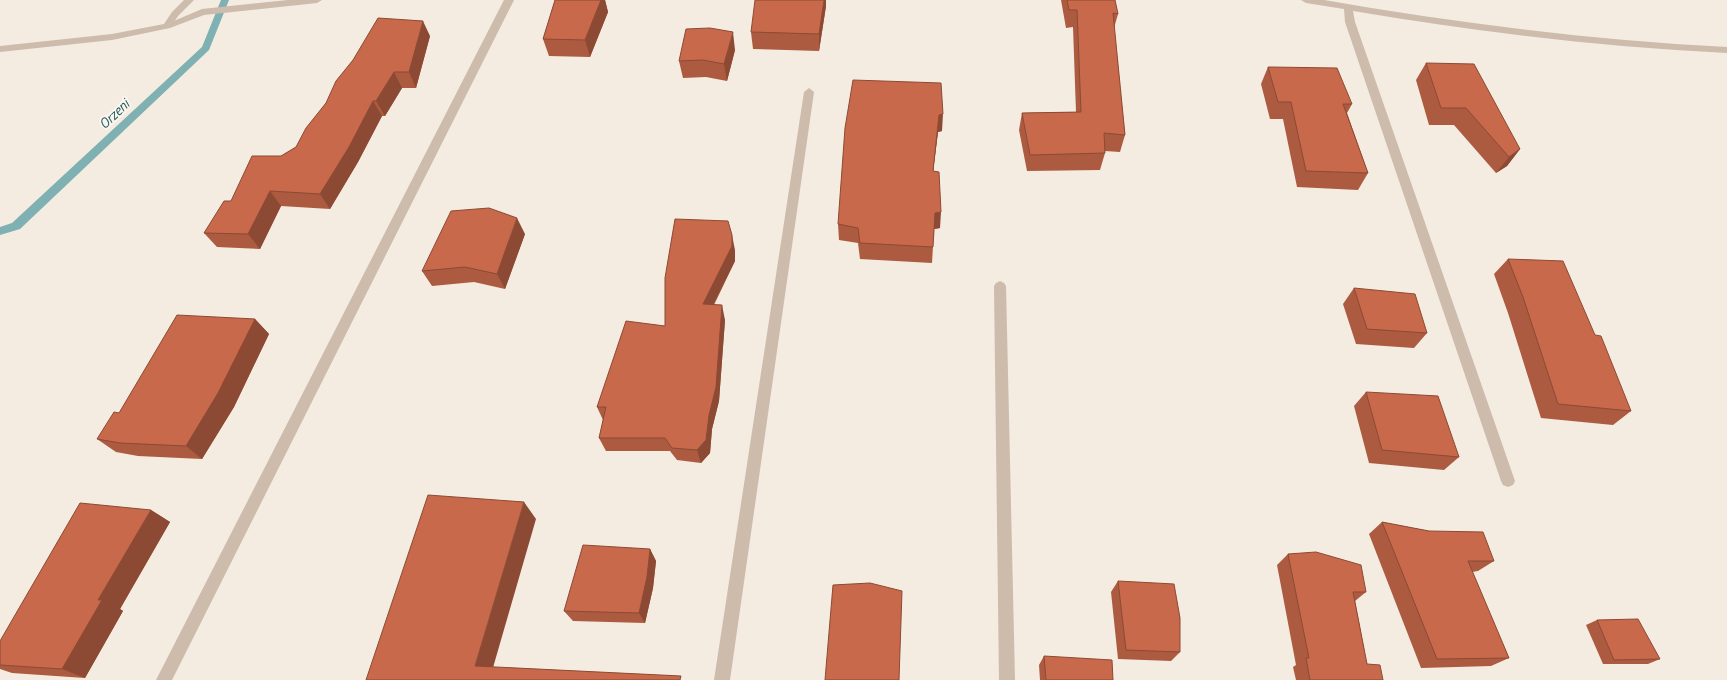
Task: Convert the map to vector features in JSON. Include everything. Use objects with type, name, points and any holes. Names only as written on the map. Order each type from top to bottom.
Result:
[{"type":"street","points":[[167,26],[175,14],[189,0]]},
{"type":"street","points":[[0,49],[112,37],[167,26],[202,12],[317,0]]},
{"type":"street","points":[[164,680],[509,0]]},
{"type":"street","points":[[1306,0],[1549,36],[1665,48],[1727,50]]},
{"type":"street","points":[[1348,7],[1350,22],[1508,480]]},
{"type":"street","points":[[722,680],[808,92]]},
{"type":"street","points":[[1000,286],[1007,680]]},
{"type":"building","points":[[555,0],[601,0],[585,40],[543,39]]},
{"type":"building","points":[[755,0],[824,0],[819,34],[751,32]]},
{"type":"building","points":[[1067,0],[1115,0],[1118,14],[1113,13],[1125,135],[1104,133],[1105,153],[1030,155],[1022,113],[1081,112],[1077,10],[1069,10]]},
{"type":"building","points":[[378,18],[423,21],[409,72],[394,72],[376,101],[373,101],[349,147],[320,194],[270,191],[248,234],[204,233],[224,201],[231,201],[252,156],[281,156],[296,147],[306,128],[326,103],[336,81],[353,60]]},
{"type":"building","points":[[710,28],[733,32],[724,64],[703,60],[679,61],[686,29]]},
{"type":"building","points":[[1426,63],[1474,64],[1520,149],[1509,157],[1466,108],[1441,108]]},
{"type":"building","points":[[1268,67],[1337,68],[1352,104],[1343,104],[1368,173],[1306,171],[1291,102],[1278,102]]},
{"type":"building","points":[[853,80],[941,83],[943,114],[939,115],[933,171],[939,172],[941,212],[935,213],[933,247],[860,243],[858,228],[838,224],[845,128]]},
{"type":"building","points":[[489,208],[517,218],[497,274],[465,267],[422,271],[451,211]]},
{"type":"building","points":[[675,219],[728,221],[732,235],[732,246],[703,304],[722,305],[716,387],[709,415],[706,440],[697,450],[672,448],[665,438],[599,438],[606,407],[597,407],[626,321],[665,326],[665,278]]},
{"type":"building","points":[[1508,259],[1563,261],[1595,335],[1601,336],[1631,411],[1558,404],[1523,297]]},
{"type":"building","points":[[1354,288],[1415,294],[1427,333],[1367,329]]},
{"type":"building","points":[[177,315],[255,319],[218,393],[186,446],[120,443],[97,439],[114,412],[119,413]]},
{"type":"building","points":[[1366,392],[1438,396],[1459,457],[1382,450]]},
{"type":"building","points":[[428,495],[524,502],[475,666],[681,676],[680,680],[366,680]]},
{"type":"building","points":[[80,503],[151,510],[98,600],[102,600],[62,669],[0,665],[0,641]]},
{"type":"building","points":[[1382,522],[1429,531],[1483,532],[1494,561],[1468,561],[1509,658],[1437,659]]},
{"type":"building","points":[[583,545],[650,549],[647,577],[639,613],[564,611]]},
{"type":"building","points":[[1316,552],[1361,565],[1366,592],[1353,592],[1367,664],[1380,665],[1383,680],[1310,680],[1306,658],[1309,658],[1288,554]]},
{"type":"building","points":[[1118,581],[1174,584],[1180,618],[1180,652],[1126,650]]},
{"type":"building","points":[[870,583],[902,591],[899,680],[825,680],[833,585]]},
{"type":"building","points":[[1638,619],[1660,659],[1614,660],[1597,620]]},
{"type":"building","points":[[1044,656],[1112,660],[1113,680],[1046,680]]},
{"type":"waterway","name":"Orzeni","points":[[0,231],[16,226],[206,48],[225,0]]}]
